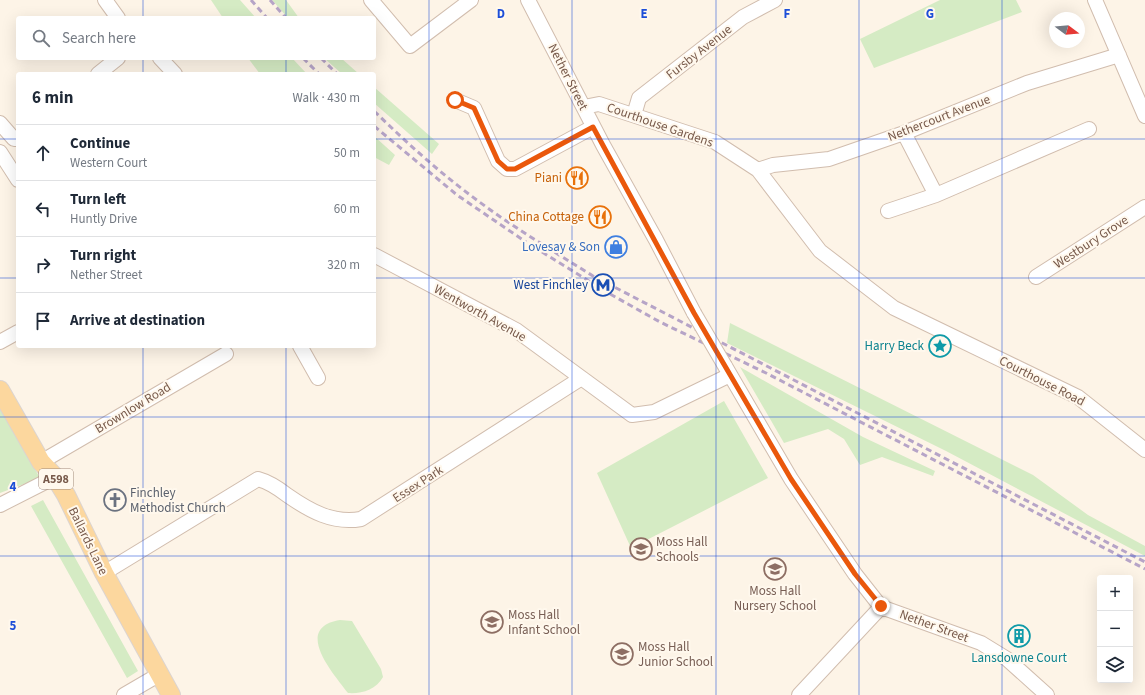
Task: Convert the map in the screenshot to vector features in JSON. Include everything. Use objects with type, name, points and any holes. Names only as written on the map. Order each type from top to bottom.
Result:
[{"type":"main road","name":"Ballards Lane","points":[[0,390],[41,462],[55,477],[66,496],[104,573],[172,695]]},
{"type":"street","points":[[104,0],[116,16]]},
{"type":"street","points":[[371,0],[410,46],[472,0]]},
{"type":"street","name":"Nether Street","points":[[528,0],[593,127],[694,313],[791,479],[855,574],[881,606],[981,643],[1007,659],[1047,695]]},
{"type":"street","name":"Fursby Avenue","points":[[634,115],[640,98],[743,17],[775,0]]},
{"type":"street","points":[[1095,0],[1145,116]]},
{"type":"street","name":"Nethercourt Avenue","points":[[758,170],[773,165],[830,159],[904,133],[1027,83],[1119,55]]},
{"type":"street","points":[[100,72],[116,60]]},
{"type":"street","points":[[162,60],[173,72]]},
{"type":"street","points":[[455,100],[474,108],[498,161],[507,169],[515,169],[593,127]]},
{"type":"street","name":"Courthouse Gardens","points":[[584,107],[599,104],[715,142],[758,170],[820,251],[894,308],[930,326]]},
{"type":"street","points":[[0,123],[14,139],[16,139]]},
{"type":"street","points":[[888,211],[936,195],[1089,129]]},
{"type":"street","points":[[904,133],[936,195]]},
{"type":"street","points":[[0,152],[16,177]]},
{"type":"street","name":"Westbury Grove","points":[[1036,277],[1145,207]]},
{"type":"street","name":"Wentworth Avenue","points":[[376,256],[516,330],[580,379]]},
{"type":"street","name":"Courthouse Road","points":[[930,326],[1078,397],[1145,450]]},
{"type":"street","points":[[0,342],[16,333]]},
{"type":"street","points":[[301,348],[318,378]]},
{"type":"street","name":"Brownlow Road","points":[[41,462],[226,354]]},
{"type":"street","points":[[580,379],[632,415],[654,412],[727,370]]},
{"type":"street","name":"Essex Park","points":[[104,573],[258,479],[267,481],[292,498],[328,518],[348,522],[361,519],[580,379]]},
{"type":"street","points":[[0,505],[55,477]]},
{"type":"street","points":[[799,695],[881,606]]},
{"type":"street","points":[[124,695],[160,674]]},
{"type":"green space","points":[[211,0],[240,0],[254,16],[222,16]]},
{"type":"green space","points":[[272,0],[286,0],[298,16],[286,16]]},
{"type":"green space","points":[[940,0],[1016,0],[1022,12],[874,68],[860,39]]},
{"type":"green space","points":[[250,60],[294,60],[305,72],[258,72]]},
{"type":"green space","points":[[326,60],[343,60],[357,72],[340,72]]},
{"type":"green space","points":[[376,89],[439,144],[432,154],[376,105]]},
{"type":"green space","points":[[376,138],[395,155],[389,165],[376,158]]},
{"type":"green space","points":[[730,323],[1033,475],[1088,515],[1145,546],[1145,556],[946,451],[727,343]]},
{"type":"green space","points":[[740,367],[863,437],[935,471],[933,476],[882,457],[860,465],[844,439],[828,429],[784,443]]},
{"type":"green space","points":[[724,401],[768,478],[631,548],[597,473]]},
{"type":"green space","points":[[0,409],[40,478],[0,493]]},
{"type":"green space","points":[[43,500],[138,671],[127,678],[31,506]]},
{"type":"green space","points":[[340,620],[352,621],[381,669],[383,677],[380,681],[372,688],[363,692],[348,693],[334,675],[321,652],[318,642],[319,632],[326,625]]},
{"type":"railway","points":[[251,0],[265,16]]},
{"type":"railway","points":[[270,0],[284,16]]},
{"type":"railway","points":[[305,60],[317,72]]},
{"type":"railway","points":[[323,60],[335,72]]},
{"type":"railway","points":[[376,113],[427,160],[477,200],[526,234],[593,276],[1145,562]]},
{"type":"railway","points":[[376,128],[457,195],[526,242]]},
{"type":"railway","points":[[542,252],[610,294],[660,322],[766,373],[1145,569]]},
{"type":"place","name":"Piani","points":[[577,178]]},
{"type":"place","name":"China Cottage","points":[[600,217]]},
{"type":"place","name":"Lovesay & Son","points":[[616,247]]},
{"type":"place","name":"West Finchley","points":[[603,285]]},
{"type":"place","name":"Harry Beck","points":[[940,346]]},
{"type":"place","name":"Finchley Methodist Church","points":[[115,500]]},
{"type":"place","name":"Moss Hall Schools","points":[[641,549]]},
{"type":"place","name":"Moss Hall Nursery School","points":[[775,569]]},
{"type":"place","name":"Moss Hall Infant School","points":[[492,622]]},
{"type":"place","name":"Lansdowne Court","points":[[1019,636]]},
{"type":"place","name":"Moss Hall Junior School","points":[[622,654]]},
{"type":"route","points":[[455,100],[474,108],[498,161],[507,169],[515,169],[593,127],[656,240],[694,313],[791,479],[855,574],[881,606]]}]
